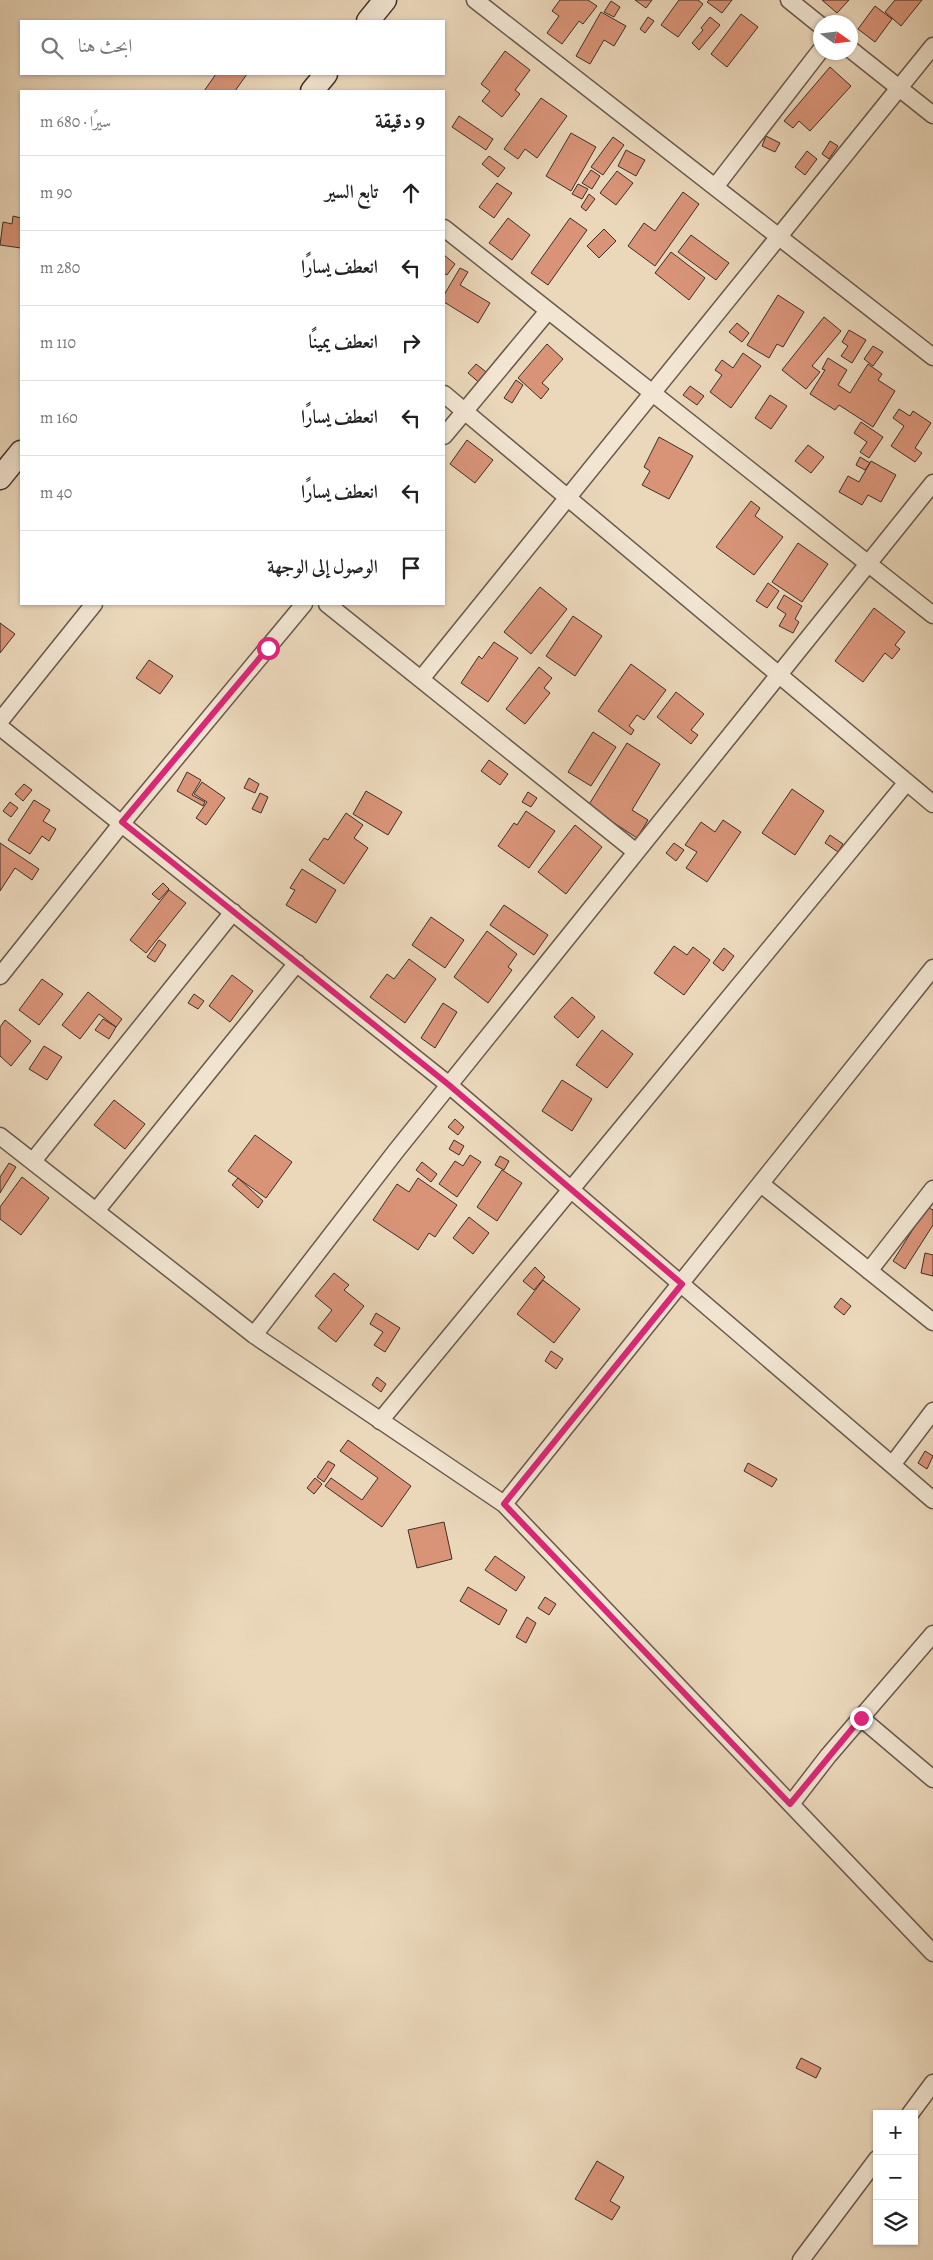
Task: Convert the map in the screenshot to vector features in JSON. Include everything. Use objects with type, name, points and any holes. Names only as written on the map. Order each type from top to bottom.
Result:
[{"type":"main road","points":[[369,20],[385,0]]},
{"type":"main road","points":[[313,90],[325,75]]},
{"type":"main road","points":[[0,478],[20,453]]},
{"type":"street","points":[[475,0],[933,357]]},
{"type":"street","points":[[789,0],[813,19]]},
{"type":"street","points":[[421,679],[933,46]]},
{"type":"street","points":[[858,55],[933,115]]},
{"type":"street","points":[[715,186],[813,60]]},
{"type":"street","points":[[445,229],[933,615]]},
{"type":"street","points":[[445,435],[548,311]]},
{"type":"street","points":[[445,395],[933,804]]},
{"type":"street","points":[[254,1335],[449,1085],[933,483]]},
{"type":"street","points":[[0,721],[93,605]]},
{"type":"street","points":[[0,976],[122,822],[303,605]]},
{"type":"street","points":[[328,605],[636,852]]},
{"type":"street","points":[[0,726],[449,1085],[933,1500]]},
{"type":"street","points":[[380,1420],[907,782]]},
{"type":"street","points":[[33,1161],[233,912]]},
{"type":"street","points":[[96,1211],[297,963]]},
{"type":"street","points":[[504,1504],[933,968]]},
{"type":"street","points":[[0,1136],[254,1335],[504,1504],[933,1953]]},
{"type":"street","points":[[761,1184],[933,1322]]},
{"type":"street","points":[[870,1271],[933,1189]]},
{"type":"street","points":[[892,1465],[933,1411]]},
{"type":"street","points":[[790,1804],[933,1634]]},
{"type":"street","points":[[861,1718],[933,1779]]},
{"type":"street","points":[[913,2110],[933,2083]]},
{"type":"street","points":[[801,2260],[873,2163]]},
{"type":"building","points":[[560,0],[588,0],[597,6],[583,24],[579,21],[562,44],[547,33],[559,16],[552,11]]},
{"type":"building","points":[[635,0],[652,0],[646,8]]},
{"type":"building","points":[[679,0],[698,0],[703,4],[678,37],[661,25]]},
{"type":"building","points":[[709,0],[732,0],[722,13],[707,2]]},
{"type":"building","points":[[822,0],[849,0],[837,13]]},
{"type":"building","points":[[895,0],[922,0],[901,26],[885,12]]},
{"type":"building","points":[[611,1],[620,7],[614,17],[604,12]]},
{"type":"building","points":[[875,6],[892,19],[875,42],[858,29]]},
{"type":"building","points":[[601,12],[626,26],[614,46],[604,40],[590,64],[576,56]]},
{"type":"building","points":[[741,14],[758,27],[727,67],[711,54]]},
{"type":"building","points":[[648,17],[654,21],[645,33],[640,29]]},
{"type":"building","points":[[710,17],[720,25],[699,50],[692,43],[703,30],[701,28]]},
{"type":"building","points":[[505,51],[530,70],[515,90],[520,94],[502,117],[482,101],[490,91],[481,84]]},
{"type":"building","points":[[830,67],[851,86],[810,131],[799,121],[793,128],[784,121]]},
{"type":"building","points":[[215,75],[246,75],[236,90],[205,90]]},
{"type":"building","points":[[541,98],[567,116],[537,158],[525,149],[518,159],[504,149]]},
{"type":"building","points":[[459,116],[493,139],[486,150],[452,127]]},
{"type":"building","points":[[571,133],[596,147],[571,191],[546,176]]},
{"type":"building","points":[[766,136],[780,143],[775,152],[762,146]]},
{"type":"building","points":[[613,137],[624,145],[603,175],[591,167]]},
{"type":"building","points":[[830,141],[838,146],[829,159],[822,154]]},
{"type":"building","points":[[626,150],[645,160],[636,176],[618,166]]},
{"type":"building","points":[[807,151],[817,159],[805,175],[795,167]]},
{"type":"building","points":[[489,156],[505,168],[498,177],[482,164]]},
{"type":"building","points":[[591,170],[600,176],[592,189],[582,183]]},
{"type":"building","points":[[617,171],[633,183],[616,205],[600,193]]},
{"type":"building","points":[[497,183],[512,193],[494,218],[479,207]]},
{"type":"building","points":[[578,184],[588,189],[582,199],[572,194]]},
{"type":"building","points":[[683,192],[699,204],[655,266],[628,246],[644,223],[655,231]]},
{"type":"building","points":[[589,194],[595,199],[586,211],[581,207]]},
{"type":"building","points":[[13,216],[20,218],[20,248],[0,245],[3,222],[12,224]]},
{"type":"building","points":[[508,218],[530,235],[512,260],[489,243]]},
{"type":"building","points":[[570,218],[587,230],[548,285],[531,273]]},
{"type":"building","points":[[604,229],[616,241],[599,258],[587,246]]},
{"type":"building","points":[[691,235],[729,263],[716,280],[678,252]]},
{"type":"building","points":[[671,252],[705,278],[689,300],[655,273]]},
{"type":"building","points":[[445,256],[455,264],[447,275],[445,274]]},
{"type":"building","points":[[460,268],[468,272],[460,285],[490,303],[478,323],[445,303],[445,293]]},
{"type":"building","points":[[778,295],[804,312],[783,347],[777,344],[769,358],[747,345]]},
{"type":"building","points":[[824,317],[841,331],[812,366],[820,372],[806,389],[782,370]]},
{"type":"building","points":[[737,323],[749,333],[742,342],[729,332]]},
{"type":"building","points":[[849,330],[866,340],[852,363],[841,356],[848,346],[842,342]]},
{"type":"building","points":[[547,344],[563,359],[542,383],[549,389],[541,399],[518,378]]},
{"type":"building","points":[[873,346],[883,352],[873,366],[864,359]]},
{"type":"building","points":[[743,353],[761,366],[731,408],[710,392],[722,375],[715,370],[722,360],[733,368]]},
{"type":"building","points":[[828,358],[847,370],[838,385],[850,393],[868,364],[882,374],[878,380],[895,391],[873,427],[839,405],[835,410],[810,394],[825,370],[822,369]]},
{"type":"building","points":[[476,364],[490,375],[482,385],[468,373]]},
{"type":"building","points":[[516,380],[523,385],[512,403],[504,398]]},
{"type":"building","points":[[690,386],[704,396],[697,405],[683,395]]},
{"type":"building","points":[[770,395],[787,406],[771,429],[755,418]]},
{"type":"building","points":[[899,409],[910,416],[913,411],[931,423],[915,448],[922,453],[915,462],[891,446],[904,426],[893,418]]},
{"type":"building","points":[[861,422],[883,437],[869,458],[860,452],[867,442],[854,433]]},
{"type":"building","points":[[659,437],[693,456],[669,499],[642,485],[650,471],[644,467]]},
{"type":"building","points":[[467,440],[493,460],[475,483],[450,464]]},
{"type":"building","points":[[808,445],[824,457],[811,473],[795,461]]},
{"type":"building","points":[[860,457],[870,463],[865,470],[856,465]]},
{"type":"building","points":[[871,461],[896,475],[881,502],[868,495],[862,505],[839,492],[848,476],[859,482]]},
{"type":"building","points":[[751,501],[760,508],[755,516],[783,537],[754,575],[716,547]]},
{"type":"building","points":[[798,543],[828,564],[802,602],[772,582]]},
{"type":"building","points":[[768,583],[779,591],[767,608],[756,601]]},
{"type":"building","points":[[540,587],[567,609],[531,654],[504,632]]},
{"type":"building","points":[[784,595],[802,606],[795,619],[799,622],[793,633],[779,626],[786,614],[777,608]]},
{"type":"building","points":[[874,608],[905,632],[895,645],[900,649],[892,659],[885,653],[863,682],[835,661]]},
{"type":"building","points":[[573,616],[602,636],[575,676],[546,656]]},
{"type":"building","points":[[0,623],[15,634],[0,653]]},
{"type":"building","points":[[494,642],[518,658],[488,702],[461,683],[479,656],[482,659]]},
{"type":"building","points":[[149,660],[173,676],[160,694],[136,678]]},
{"type":"building","points":[[631,664],[666,690],[644,720],[637,715],[629,726],[634,730],[631,735],[598,711]]},
{"type":"building","points":[[539,667],[552,678],[544,688],[550,693],[525,724],[506,709]]},
{"type":"building","points":[[676,692],[704,714],[691,730],[698,735],[691,744],[657,717]]},
{"type":"building","points":[[593,732],[616,747],[591,786],[568,772]]},
{"type":"building","points":[[627,743],[660,764],[632,810],[648,820],[637,838],[588,806]]},
{"type":"building","points":[[489,760],[508,774],[500,785],[481,771]]},
{"type":"building","points":[[187,772],[201,780],[192,795],[205,802],[203,806],[177,791]]},
{"type":"building","points":[[249,778],[259,784],[255,793],[244,788]]},
{"type":"building","points":[[202,782],[225,798],[206,825],[196,818],[207,802],[194,794]]},
{"type":"building","points":[[24,784],[32,790],[23,801],[15,794]]},
{"type":"building","points":[[792,789],[824,811],[795,855],[762,833]]},
{"type":"building","points":[[366,791],[402,812],[388,835],[353,814]]},
{"type":"building","points":[[528,792],[537,798],[531,807],[522,802]]},
{"type":"building","points":[[260,793],[268,797],[261,813],[252,809]]},
{"type":"building","points":[[34,800],[50,810],[43,821],[56,829],[49,841],[42,836],[30,854],[8,840]]},
{"type":"building","points":[[10,802],[18,808],[11,817],[3,811]]},
{"type":"building","points":[[526,811],[555,831],[529,868],[498,846],[514,823],[517,825]]},
{"type":"building","points":[[346,813],[363,825],[354,838],[368,848],[344,884],[309,860],[324,838],[328,840]]},
{"type":"building","points":[[723,820],[741,832],[707,882],[686,868],[697,852],[685,845],[701,822],[715,832]]},
{"type":"building","points":[[575,825],[602,847],[566,894],[538,872]]},
{"type":"building","points":[[830,835],[843,844],[838,852],[825,843]]},
{"type":"building","points":[[0,843],[39,869],[32,880],[15,868],[0,891]]},
{"type":"building","points":[[674,843],[684,850],[676,861],[666,853]]},
{"type":"building","points":[[302,869],[336,890],[316,923],[286,905],[295,890],[290,888]]},
{"type":"building","points":[[163,883],[169,889],[159,900],[152,894]]},
{"type":"building","points":[[169,890],[186,903],[146,953],[130,940]]},
{"type":"building","points":[[504,905],[548,935],[534,955],[490,925]]},
{"type":"building","points":[[431,917],[464,940],[445,968],[412,945]]},
{"type":"building","points":[[487,931],[517,954],[508,967],[512,970],[488,1003],[454,977]]},
{"type":"building","points":[[159,940],[166,945],[155,962],[147,957]]},
{"type":"building","points":[[674,946],[687,955],[693,947],[710,960],[684,995],[654,973]]},
{"type":"building","points":[[724,948],[734,956],[723,971],[713,963]]},
{"type":"building","points":[[409,959],[436,979],[405,1023],[370,997],[387,974],[394,979]]},
{"type":"building","points":[[232,975],[253,991],[230,1022],[209,1006]]},
{"type":"building","points":[[42,979],[63,994],[39,1025],[19,1010]]},
{"type":"building","points":[[88,992],[122,1019],[116,1027],[99,1014],[80,1039],[62,1025]]},
{"type":"building","points":[[194,994],[204,1001],[198,1009],[188,1003]]},
{"type":"building","points":[[572,997],[595,1017],[578,1038],[554,1017]]},
{"type":"building","points":[[443,1003],[457,1012],[435,1048],[421,1038]]},
{"type":"building","points":[[103,1019],[116,1027],[109,1039],[95,1030]]},
{"type":"building","points":[[5,1020],[31,1041],[11,1066],[0,1056],[0,1027]]},
{"type":"building","points":[[602,1030],[633,1054],[607,1088],[576,1065]]},
{"type":"building","points":[[44,1046],[62,1057],[47,1080],[29,1069]]},
{"type":"building","points":[[562,1080],[592,1099],[572,1131],[542,1111]]},
{"type":"building","points":[[114,1100],[145,1124],[125,1149],[94,1125]]},
{"type":"building","points":[[455,1119],[464,1127],[458,1135],[448,1127]]},
{"type":"building","points":[[255,1135],[292,1162],[266,1198],[228,1171]]},
{"type":"building","points":[[454,1140],[464,1146],[459,1155],[449,1149]]},
{"type":"building","points":[[470,1155],[481,1162],[457,1197],[439,1184],[455,1161],[463,1166]]},
{"type":"building","points":[[500,1156],[509,1161],[504,1170],[495,1165]]},
{"type":"building","points":[[422,1162],[437,1174],[431,1182],[416,1170]]},
{"type":"building","points":[[9,1163],[16,1167],[0,1193],[0,1177]]},
{"type":"building","points":[[502,1170],[522,1183],[497,1221],[477,1207]]},
{"type":"building","points":[[22,1177],[49,1198],[21,1235],[0,1219],[0,1207]]},
{"type":"building","points":[[238,1178],[263,1201],[258,1208],[232,1185]]},
{"type":"building","points":[[418,1178],[457,1205],[435,1237],[429,1233],[418,1250],[373,1220],[397,1184],[409,1192]]},
{"type":"building","points":[[927,1207],[933,1210],[933,1225],[905,1269],[893,1261]]},
{"type":"building","points":[[469,1217],[489,1233],[473,1254],[453,1238]]},
{"type":"building","points":[[925,1253],[933,1255],[933,1276],[921,1273]]},
{"type":"building","points":[[535,1267],[545,1277],[534,1290],[523,1281]]},
{"type":"building","points":[[334,1273],[349,1285],[344,1290],[364,1306],[336,1342],[318,1328],[332,1310],[315,1296]]},
{"type":"building","points":[[543,1280],[580,1309],[554,1343],[517,1314]]},
{"type":"building","points":[[841,1298],[851,1306],[844,1315],[834,1307]]},
{"type":"building","points":[[376,1313],[400,1328],[385,1352],[374,1345],[383,1332],[370,1324]]},
{"type":"building","points":[[551,1351],[563,1359],[556,1369],[545,1361]]},
{"type":"building","points":[[377,1377],[386,1384],[381,1392],[372,1385]]},
{"type":"building","points":[[348,1440],[411,1486],[382,1527],[325,1486],[331,1478],[362,1500],[378,1478],[340,1451]]},
{"type":"building","points":[[925,1451],[933,1456],[927,1469],[918,1463]]},
{"type":"building","points":[[328,1461],[335,1465],[324,1482],[317,1477]]},
{"type":"building","points":[[748,1463],[777,1479],[772,1487],[744,1471]]},
{"type":"building","points":[[315,1478],[322,1484],[314,1494],[307,1488]]},
{"type":"building","points":[[444,1522],[452,1559],[417,1568],[408,1530]]},
{"type":"building","points":[[495,1556],[525,1577],[516,1591],[485,1570]]},
{"type":"building","points":[[468,1587],[507,1610],[499,1625],[460,1601]]},
{"type":"building","points":[[545,1597],[556,1604],[549,1615],[538,1608]]},
{"type":"building","points":[[527,1617],[536,1623],[526,1643],[516,1637]]},
{"type":"building","points":[[801,2058],[821,2068],[816,2078],[796,2068]]},
{"type":"building","points":[[597,2161],[624,2177],[610,2201],[620,2207],[612,2220],[575,2199]]},
{"type":"route","points":[[268,648],[122,822],[449,1085],[682,1284],[504,1504],[790,1804],[861,1718]]}]
